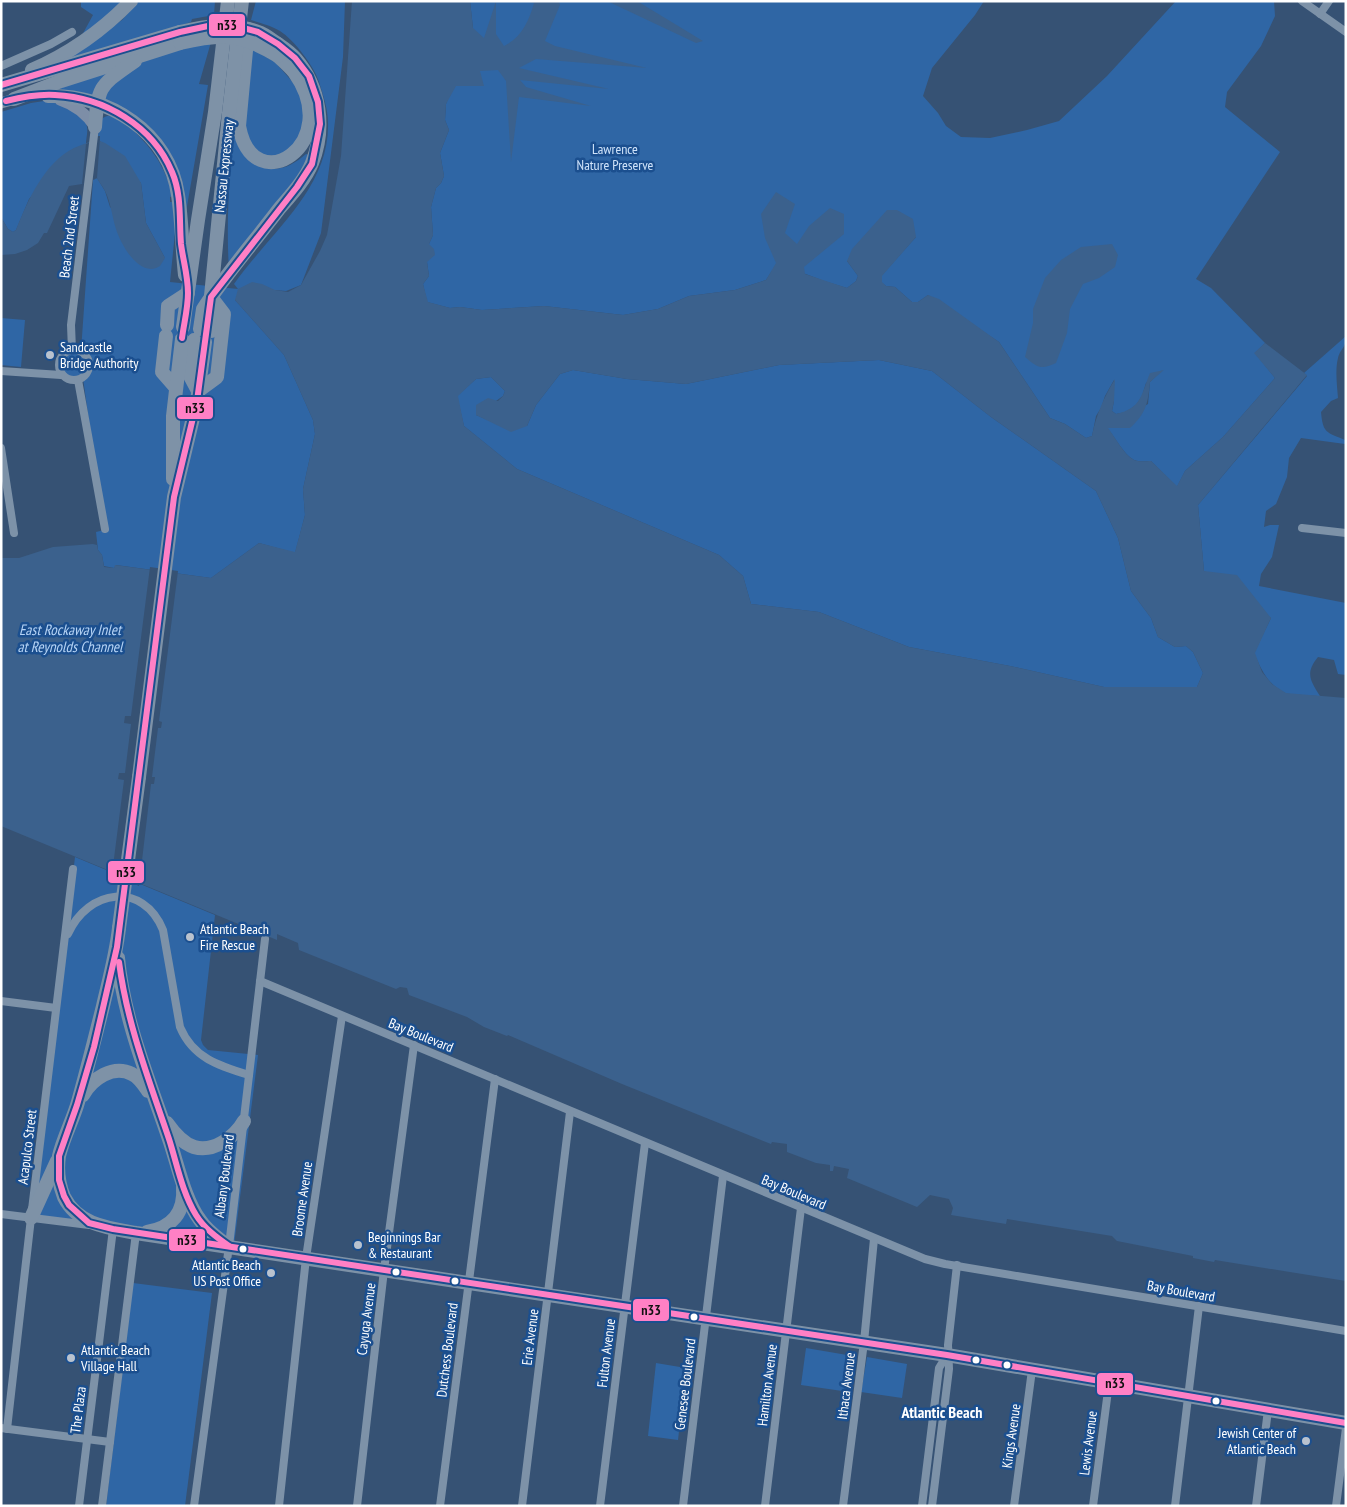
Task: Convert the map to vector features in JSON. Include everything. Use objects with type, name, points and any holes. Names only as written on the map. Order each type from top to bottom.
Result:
[{"type":"highway","points":[[1,84],[73,48],[99,31],[131,1]]},
{"type":"highway","name":"Nassau Expressway","points":[[112,1229],[81,1218],[69,1205],[59,1180],[59,1156],[77,1105],[94,1046],[120,928],[174,497],[198,391],[188,293],[215,112],[228,1]]},
{"type":"highway","name":"Nassau Expressway","points":[[211,297],[242,1]]},
{"type":"highway","points":[[250,1],[239,126],[242,140],[249,152],[259,160],[271,162],[284,160],[296,152],[303,144],[309,129],[306,94],[294,72],[278,50]]},
{"type":"highway","points":[[1,84],[180,37],[232,37],[256,43],[295,58],[309,76],[318,102],[320,124],[312,164],[297,187],[211,297],[198,308],[191,334]]},
{"type":"highway","points":[[94,134],[97,102],[100,90],[107,81],[146,54],[180,37]]},
{"type":"highway","points":[[8,101],[61,81],[146,54]]},
{"type":"highway","points":[[48,96],[80,98],[97,102],[121,113],[140,126],[154,142],[173,174],[178,195],[181,243],[188,293]]},
{"type":"highway","points":[[176,388],[162,372],[191,334],[219,313],[211,297]]},
{"type":"highway","points":[[198,391],[217,377],[224,314],[211,297]]},
{"type":"highway","name":"Nassau Expressway","points":[[174,497],[173,416],[176,388],[184,374],[191,334]]},
{"type":"highway","name":"Nassau Expressway","points":[[117,947],[127,1009],[154,1099],[194,1211],[200,1221],[215,1236],[229,1246]]},
{"type":"highway","points":[[77,1105],[87,1088],[98,1077],[110,1072],[122,1071],[133,1074],[142,1081],[154,1099]]},
{"type":"highway","points":[[162,1117],[180,1139],[199,1148],[214,1146],[224,1141],[234,1134],[244,1121]]},
{"type":"highway","points":[[30,1218],[59,1156]]},
{"type":"highway","points":[[136,1232],[155,1231],[167,1226],[175,1218],[181,1206],[183,1192],[180,1171]]},
{"type":"highway","points":[[112,1229],[947,1355],[1346,1423]]},
{"type":"main road","points":[[8,101],[48,96],[71,104],[89,118],[94,134]]},
{"type":"street","points":[[1302,1],[1346,32]]},
{"type":"street","points":[[1320,14],[1329,1]]},
{"type":"street","points":[[1,66],[51,44],[72,32]]},
{"type":"street","name":"Beach 2nd Street","points":[[72,350],[71,325],[94,134]]},
{"type":"street","points":[[1,371],[61,375],[69,379],[78,380],[87,374],[89,369],[88,359],[82,352],[72,350],[67,352],[60,359],[59,368],[61,375]]},
{"type":"street","points":[[78,380],[105,529]]},
{"type":"street","points":[[1,448],[14,533]]},
{"type":"street","points":[[1302,528],[1346,534]]},
{"type":"street","name":"Acapulco Street","points":[[4,1428],[74,869]]},
{"type":"street","points":[[65,940],[75,920],[88,906],[104,899],[127,898],[140,902],[155,914],[163,930],[180,1027],[186,1041],[213,1064],[249,1075]]},
{"type":"street","name":"Albany Boulevard","points":[[194,1506],[229,1246],[265,939]]},
{"type":"street","name":"Bay Boulevard","points":[[260,981],[925,1259],[957,1266],[1346,1331]]},
{"type":"street","points":[[1,1001],[56,1008]]},
{"type":"street","name":"Broome Avenue","points":[[279,1506],[306,1258],[342,1016]]},
{"type":"street","name":"Cayuga Avenue","points":[[357,1506],[384,1270],[414,1045]]},
{"type":"street","name":"Dutchess Boulevard","points":[[440,1506],[495,1079]]},
{"type":"street","name":"Erie Avenue","points":[[522,1506],[570,1112]]},
{"type":"street","name":"Fulton Avenue","points":[[600,1506],[645,1143]]},
{"type":"street","name":"Genesee Boulevard","points":[[683,1506],[723,1176]]},
{"type":"street","name":"Hamilton Avenue","points":[[765,1506],[801,1208]]},
{"type":"street","points":[[1,1214],[112,1229]]},
{"type":"street","name":"The Plaza","points":[[79,1506],[112,1229]]},
{"type":"street","points":[[102,1506],[136,1232]]},
{"type":"street","name":"Ithaca Avenue","points":[[843,1506],[864,1342],[874,1239]]},
{"type":"street","points":[[932,1506],[949,1369],[947,1355],[957,1266]]},
{"type":"street","points":[[1175,1506],[1199,1306]]},
{"type":"street","points":[[922,1506],[939,1368],[947,1355]]},
{"type":"street","name":"Kings Avenue","points":[[1014,1506],[1032,1370]]},
{"type":"street","name":"Lewis Avenue","points":[[1092,1506],[1109,1383]]},
{"type":"street","points":[[1256,1506],[1268,1410]]},
{"type":"street","points":[[4,1428],[110,1442]]},
{"type":"street","points":[[1336,1506],[1346,1428]]},
{"type":"green space","points":[[81,1],[125,1],[81,37],[93,15],[81,7]]},
{"type":"green space","points":[[139,1],[215,1],[214,15],[192,19],[191,22],[101,51],[64,60],[122,20]]},
{"type":"green space","points":[[256,1],[345,1],[343,57],[321,233],[301,285],[286,291],[275,290],[235,300],[284,355],[313,420],[315,434],[303,489],[305,515],[295,553],[259,543],[211,578],[116,565],[114,568],[104,566],[102,555],[98,550],[96,532],[104,530],[83,378],[73,379],[66,377],[61,372],[59,366],[64,354],[71,351],[81,351],[93,180],[97,178],[105,191],[110,207],[165,258],[146,223],[141,183],[100,141],[100,136],[98,136],[99,124],[103,118],[109,116],[125,123],[149,147],[165,174],[173,196],[170,197],[170,202],[174,202],[176,223],[170,282],[238,289],[234,284],[308,190],[319,169],[326,147],[328,123],[324,97],[313,69],[297,47],[280,31],[251,20]]},
{"type":"green space","name":"Lawrence Nature Preserve","points":[[470,1],[984,1],[932,68],[923,96],[938,113],[946,126],[961,137],[990,138],[1059,121],[1107,76],[1176,1],[1274,1],[1275,16],[1261,46],[1227,92],[1225,107],[1280,152],[1196,279],[1211,288],[1265,343],[1255,353],[1275,378],[1223,437],[1185,471],[1177,487],[1151,461],[1138,461],[1130,458],[1107,428],[1148,404],[1150,382],[1162,370],[1146,383],[1142,396],[1136,405],[1126,412],[1116,414],[1112,411],[1114,380],[1096,416],[1092,436],[1086,438],[1065,424],[1050,418],[999,342],[928,295],[918,302],[912,302],[895,287],[886,286],[881,282],[881,276],[916,237],[847,261],[858,276],[856,281],[847,288],[777,263],[766,280],[735,290],[689,296],[658,309],[623,315],[544,306],[482,310],[460,307],[450,308],[427,302],[423,284],[429,276],[427,262],[429,244],[433,235],[431,207],[436,188],[444,176],[440,153],[449,130],[445,120],[446,104],[473,28]]},
{"type":"green space","points":[[211,42],[199,84],[208,85],[186,212],[181,196],[184,191],[166,155],[104,101],[102,95],[139,63],[197,43]]},
{"type":"green space","points":[[248,47],[275,62],[297,87],[304,108],[305,132],[285,157],[256,154],[242,125]]},
{"type":"green space","points":[[118,69],[95,98],[60,89],[61,87]]},
{"type":"green space","points":[[44,101],[63,105],[76,111],[81,116],[87,127],[86,144],[73,149],[29,199],[16,230],[13,232],[8,229],[1,217],[1,112]]},
{"type":"green space","points":[[235,125],[239,146],[249,160],[261,167],[283,168],[306,154],[312,156],[229,271],[229,198]]},
{"type":"green space","points":[[1,318],[25,320],[21,367],[1,365]]},
{"type":"green space","points":[[1346,336],[1337,363],[1338,398],[1331,401],[1321,412],[1324,428],[1345,440],[1345,444],[1301,438],[1289,458],[1287,477],[1276,504],[1266,511],[1264,527],[1279,525],[1272,557],[1261,574],[1259,586],[1346,603],[1346,675],[1338,674],[1334,660],[1318,657],[1311,668],[1310,676],[1320,696],[1293,695],[1285,693],[1274,686],[1262,671],[1254,653],[1271,618],[1204,571],[1198,505],[1307,376],[1304,373]]},
{"type":"green space","points":[[879,360],[932,371],[991,417],[1096,491],[1118,538],[1131,591],[1151,618],[1158,637],[1175,647],[1186,646],[1193,652],[1203,673],[1197,687],[1104,687],[1010,666],[909,647],[819,612],[751,604],[743,576],[719,555],[517,469],[464,426],[457,396],[476,379],[491,377],[505,391],[503,396],[476,415],[490,421],[527,426],[536,405],[560,374],[573,370],[627,379],[686,384],[779,365]]},
{"type":"green space","points":[[75,857],[215,915],[201,1040],[208,1050],[258,1055],[234,1245],[31,1218]]},
{"type":"green space","points":[[133,1283],[212,1293],[185,1506],[106,1506]]},
{"type":"green space","points":[[806,1348],[853,1356],[849,1392],[801,1385]]},
{"type":"green space","points":[[867,1357],[907,1364],[902,1398],[861,1392]]},
{"type":"green space","points":[[656,1363],[686,1368],[678,1440],[648,1436]]},
{"type":"water","name":"East Rockaway Inlet at Reynolds Channel","points":[[352,1],[470,1],[473,28],[484,38],[496,1],[496,34],[504,46],[520,34],[527,22],[534,3],[527,1],[559,1],[560,5],[545,41],[555,46],[647,68],[536,59],[519,68],[609,89],[520,80],[526,87],[591,106],[519,97],[511,162],[506,81],[498,70],[480,71],[484,86],[456,86],[446,104],[445,120],[449,130],[440,153],[444,176],[436,188],[431,207],[433,235],[429,244],[434,249],[435,255],[427,262],[429,276],[423,284],[428,302],[450,308],[460,307],[482,310],[544,306],[623,315],[658,309],[689,296],[735,290],[766,280],[776,263],[765,238],[761,214],[776,192],[795,204],[785,233],[797,244],[809,226],[830,208],[844,214],[844,234],[804,267],[805,274],[847,288],[856,281],[858,276],[847,261],[852,249],[887,210],[897,210],[913,219],[916,237],[882,276],[882,282],[886,286],[895,287],[912,302],[918,302],[928,295],[939,299],[999,342],[1050,418],[1065,424],[1086,438],[1092,436],[1101,406],[1115,379],[1112,411],[1116,414],[1136,404],[1150,373],[1164,370],[1150,382],[1145,408],[1140,418],[1130,428],[1108,428],[1130,458],[1138,461],[1151,461],[1177,486],[1185,471],[1223,437],[1275,378],[1254,353],[1265,343],[1307,375],[1198,505],[1204,571],[1237,575],[1271,618],[1255,653],[1262,672],[1272,684],[1286,693],[1346,698],[1346,1281],[1193,1258],[1193,1256],[1117,1241],[1112,1236],[1007,1219],[1006,1224],[951,1215],[953,1208],[949,1199],[930,1195],[917,1207],[847,1178],[849,1169],[834,1166],[833,1171],[830,1171],[830,1165],[816,1163],[787,1152],[787,1144],[772,1142],[771,1144],[622,1084],[508,1035],[484,1027],[467,1017],[409,995],[407,988],[400,987],[396,989],[299,950],[298,943],[277,934],[277,940],[1,826],[1,558],[19,558],[53,547],[93,544],[97,545],[102,555],[104,567],[114,568],[115,565],[211,578],[259,543],[295,552],[305,515],[303,489],[315,434],[313,420],[284,355],[235,300],[238,289],[252,282],[275,290],[288,292],[301,285],[327,235],[341,156]],"holes":[[[879,360],[932,371],[991,417],[1096,491],[1118,538],[1131,591],[1151,618],[1158,637],[1175,647],[1186,646],[1193,652],[1203,673],[1197,687],[1104,687],[1010,666],[909,647],[819,612],[751,604],[743,576],[719,555],[517,469],[464,426],[458,396],[476,379],[491,377],[505,391],[498,401],[488,398],[476,405],[476,415],[511,432],[527,426],[536,405],[560,374],[573,370],[627,379],[686,384],[779,365]]]},
{"type":"water","points":[[607,1],[637,1],[703,41],[696,43]]},
{"type":"water","points":[[100,138],[100,141],[125,156],[141,183],[146,223],[165,258],[160,266],[153,269],[145,268],[132,258],[122,243],[107,196],[97,178],[82,184],[69,186],[47,233],[44,233],[38,243],[27,250],[15,254],[1,255],[1,217],[8,229],[13,232],[16,230],[38,183],[54,163],[74,148]]},
{"type":"water","points":[[1112,244],[1118,255],[1115,267],[1099,278],[1083,284],[1070,309],[1067,333],[1056,363],[1047,367],[1033,364],[1025,357],[1033,323],[1033,309],[1045,278],[1061,260],[1081,247]]},
{"type":"pier","points":[[100,138],[97,178],[82,184],[86,144]]},
{"type":"pier","points":[[150,567],[178,571],[159,721],[162,722],[161,728],[158,728],[152,777],[155,777],[154,784],[151,784],[139,886],[112,874],[124,780],[118,779],[119,773],[125,773],[131,724],[124,723],[125,716],[131,716]]},
{"type":"transit line","name":"n33","points":[[1,85],[180,32],[208,26],[232,25],[258,32],[278,44],[295,58],[309,76],[318,102],[320,124],[312,164],[297,187],[211,297],[197,401],[174,497],[117,947],[94,1047],[77,1105],[59,1156],[59,1180],[69,1205],[89,1223],[113,1229],[947,1355],[1346,1423]]},
{"type":"transit line","name":"n33","points":[[6,101],[30,96],[49,95],[91,101],[125,117],[153,141],[164,156],[172,172],[180,208],[181,244],[188,293],[182,338]]},
{"type":"transit line","name":"n33","points":[[119,962],[133,1030],[187,1197],[203,1224],[229,1246]]},
{"type":"place","name":"Sandcastle Bridge Authority","points":[[50,355]]},
{"type":"place","name":"Atlantic Beach Fire Rescue","points":[[190,937]]},
{"type":"place","name":"Beginnings Bar & Restaurant","points":[[358,1245]]},
{"type":"place","name":"Atlantic Beach US Post Office","points":[[271,1273]]},
{"type":"place","name":"Atlantic Beach Village Hall","points":[[71,1358]]},
{"type":"place","name":"Jewish Center of Atlantic Beach","points":[[1306,1441]]},
{"type":"district","name":"Atlantic Beach","points":[[942,1412]]}]
